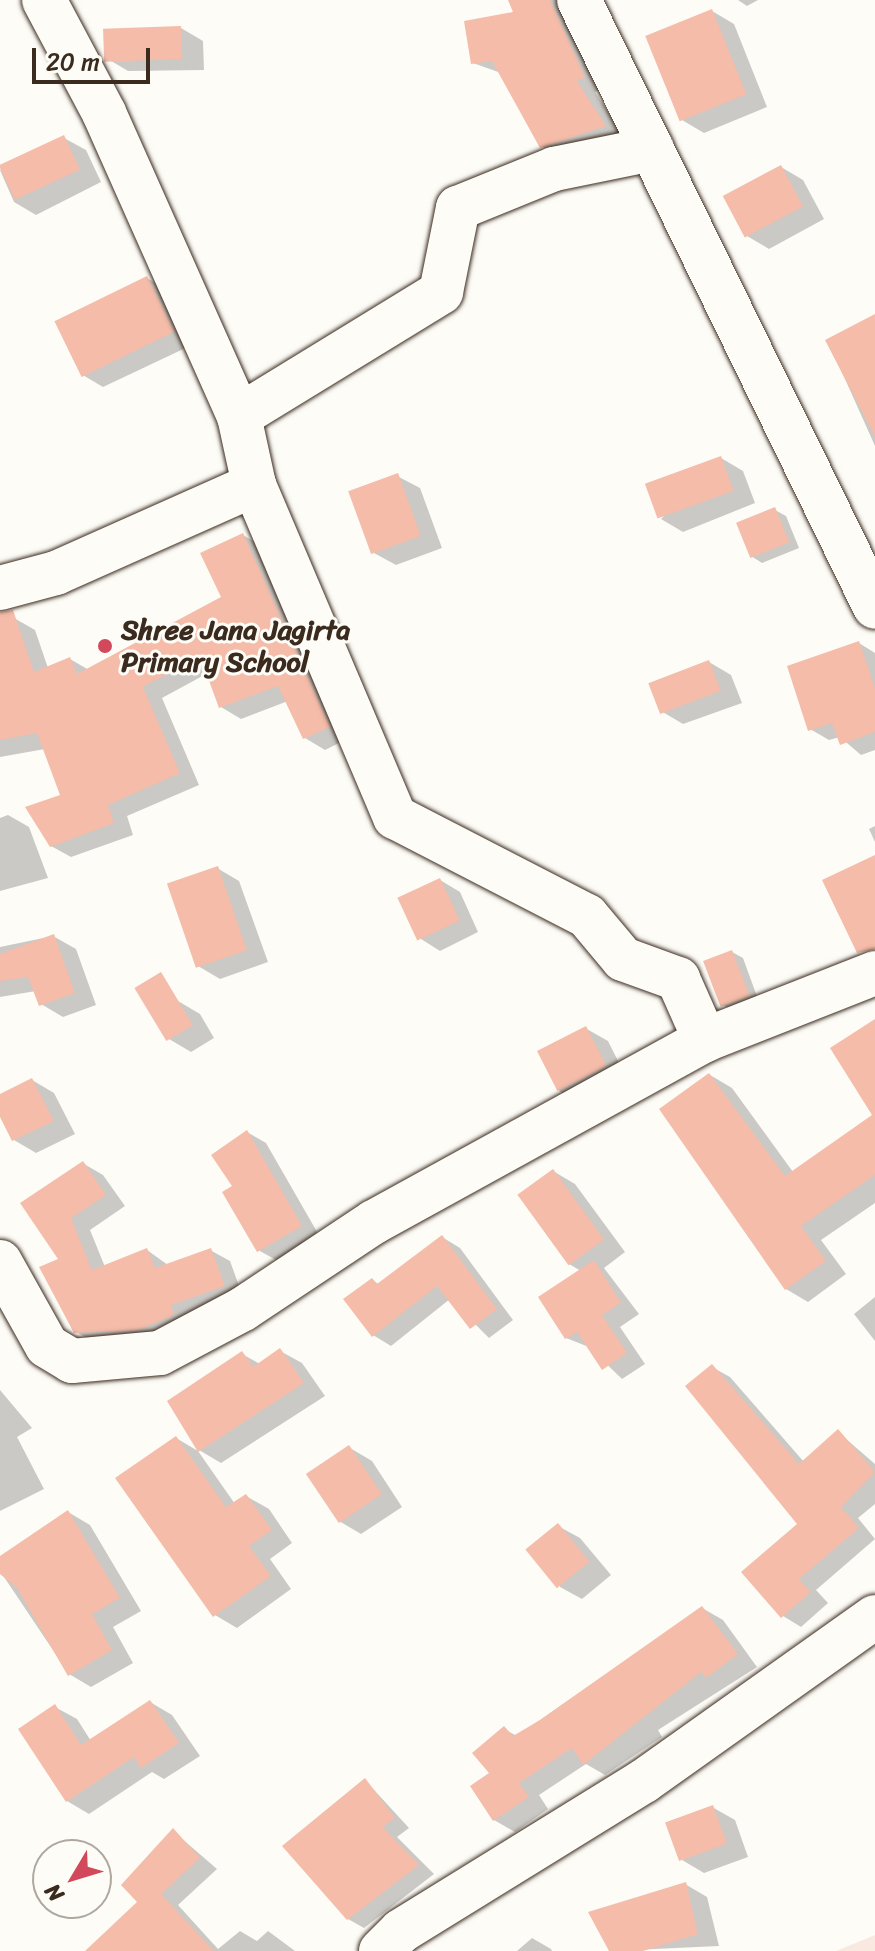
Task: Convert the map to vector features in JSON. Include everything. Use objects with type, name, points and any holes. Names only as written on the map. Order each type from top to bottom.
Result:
[{"type":"street","points":[[44,0],[104,113],[239,416],[254,485],[395,817],[587,916],[623,959],[678,979],[705,1040]]},
{"type":"street","points":[[579,0],[875,607]]},
{"type":"street","points":[[239,416],[441,292],[458,208],[554,169],[652,149]]},
{"type":"street","points":[[0,588],[56,573],[254,485]]},
{"type":"street","points":[[0,1262],[47,1346],[72,1361],[160,1353],[243,1309],[374,1222],[705,1040],[875,973]]},
{"type":"street","points":[[381,1951],[401,1931],[644,1781],[875,1617]]},
{"type":"shaded area","points":[[875,1935],[875,1951],[836,1951]]},
{"type":"building","points":[[508,0],[550,0],[585,77],[577,81],[606,126],[540,148],[492,61],[471,64],[464,21],[513,12]]},
{"type":"building","points":[[712,9],[746,94],[680,121],[645,36]]},
{"type":"building","points":[[181,26],[182,59],[104,62],[103,29]]},
{"type":"building","points":[[64,135],[80,169],[15,200],[0,165]]},
{"type":"building","points":[[781,165],[803,206],[745,237],[723,196]]},
{"type":"building","points":[[147,276],[174,332],[82,377],[54,321]]},
{"type":"building","points":[[875,314],[875,437],[825,340]]},
{"type":"building","points":[[721,456],[734,491],[658,518],[645,484]]},
{"type":"building","points":[[398,473],[421,536],[371,554],[348,491]]},
{"type":"building","points":[[775,507],[789,542],[750,558],[736,523]]},
{"type":"building","points":[[243,533],[330,727],[303,739],[278,686],[219,708],[200,656],[143,687],[180,773],[108,805],[114,823],[50,847],[25,807],[60,795],[37,733],[0,740],[0,612],[13,610],[34,672],[70,657],[77,674],[221,597],[200,553]]},
{"type":"building","points":[[859,641],[875,688],[875,732],[840,745],[832,723],[808,731],[787,666]]},
{"type":"building","points":[[709,660],[721,691],[660,714],[648,683]]},
{"type":"building","points":[[875,855],[875,949],[857,953],[822,880]]},
{"type":"building","points":[[218,866],[247,950],[196,968],[167,884]]},
{"type":"building","points":[[440,878],[460,921],[417,940],[397,898]]},
{"type":"building","points":[[54,934],[75,993],[39,1006],[28,977],[0,981],[0,954]]},
{"type":"building","points":[[732,950],[750,996],[721,1007],[703,961]]},
{"type":"building","points":[[161,972],[193,1025],[166,1041],[134,988]]},
{"type":"building","points":[[875,1019],[875,1175],[801,1226],[826,1261],[785,1290],[659,1109],[709,1073],[785,1176],[872,1115],[830,1048]]},
{"type":"building","points":[[586,1026],[606,1066],[557,1091],[537,1051]]},
{"type":"building","points":[[32,1078],[54,1121],[12,1141],[0,1117],[0,1094]]},
{"type":"building","points":[[247,1130],[302,1226],[257,1252],[222,1192],[232,1186],[211,1155]]},
{"type":"building","points":[[83,1161],[106,1195],[71,1218],[92,1270],[147,1248],[155,1268],[211,1248],[225,1286],[171,1305],[174,1315],[138,1330],[74,1333],[39,1267],[58,1259],[20,1203]]},
{"type":"building","points":[[553,1169],[604,1239],[569,1265],[517,1195]]},
{"type":"building","points":[[442,1235],[497,1309],[470,1329],[437,1286],[372,1337],[343,1299],[372,1278],[377,1284]]},
{"type":"building","points":[[594,1260],[621,1303],[602,1315],[627,1353],[602,1370],[577,1332],[565,1339],[538,1297]]},
{"type":"building","points":[[280,1348],[304,1383],[198,1452],[167,1401],[242,1351],[253,1367]]},
{"type":"building","points":[[712,1364],[799,1464],[838,1429],[875,1472],[841,1507],[859,1528],[799,1579],[811,1592],[781,1618],[741,1572],[797,1524],[685,1386]]},
{"type":"building","points":[[176,1436],[226,1507],[246,1494],[272,1530],[249,1546],[271,1576],[213,1617],[115,1478]]},
{"type":"building","points":[[349,1445],[382,1494],[339,1523],[306,1474]]},
{"type":"building","points":[[68,1510],[120,1598],[92,1614],[112,1650],[68,1676],[17,1588],[0,1574],[0,1556]]},
{"type":"building","points":[[558,1523],[589,1562],[557,1588],[525,1549]]},
{"type":"building","points":[[702,1606],[738,1654],[706,1678],[701,1672],[583,1765],[572,1748],[519,1783],[529,1797],[493,1821],[470,1786],[489,1773],[472,1753],[504,1726],[513,1736],[540,1720]]},
{"type":"building","points":[[150,1700],[179,1743],[141,1768],[134,1757],[66,1802],[18,1729],[55,1704],[81,1745]]},
{"type":"building","points":[[365,1778],[395,1818],[383,1827],[419,1865],[347,1920],[282,1846]]},
{"type":"building","points":[[713,1805],[727,1844],[679,1861],[665,1822]]},
{"type":"building","points":[[173,1828],[200,1858],[161,1894],[214,1951],[85,1951],[137,1902],[121,1885]]},
{"type":"building","points":[[686,1882],[698,1934],[643,1951],[609,1951],[588,1912]]},
{"type":"place","name":"Shree Jana Jagirta Primary School","points":[[105,646]]}]
